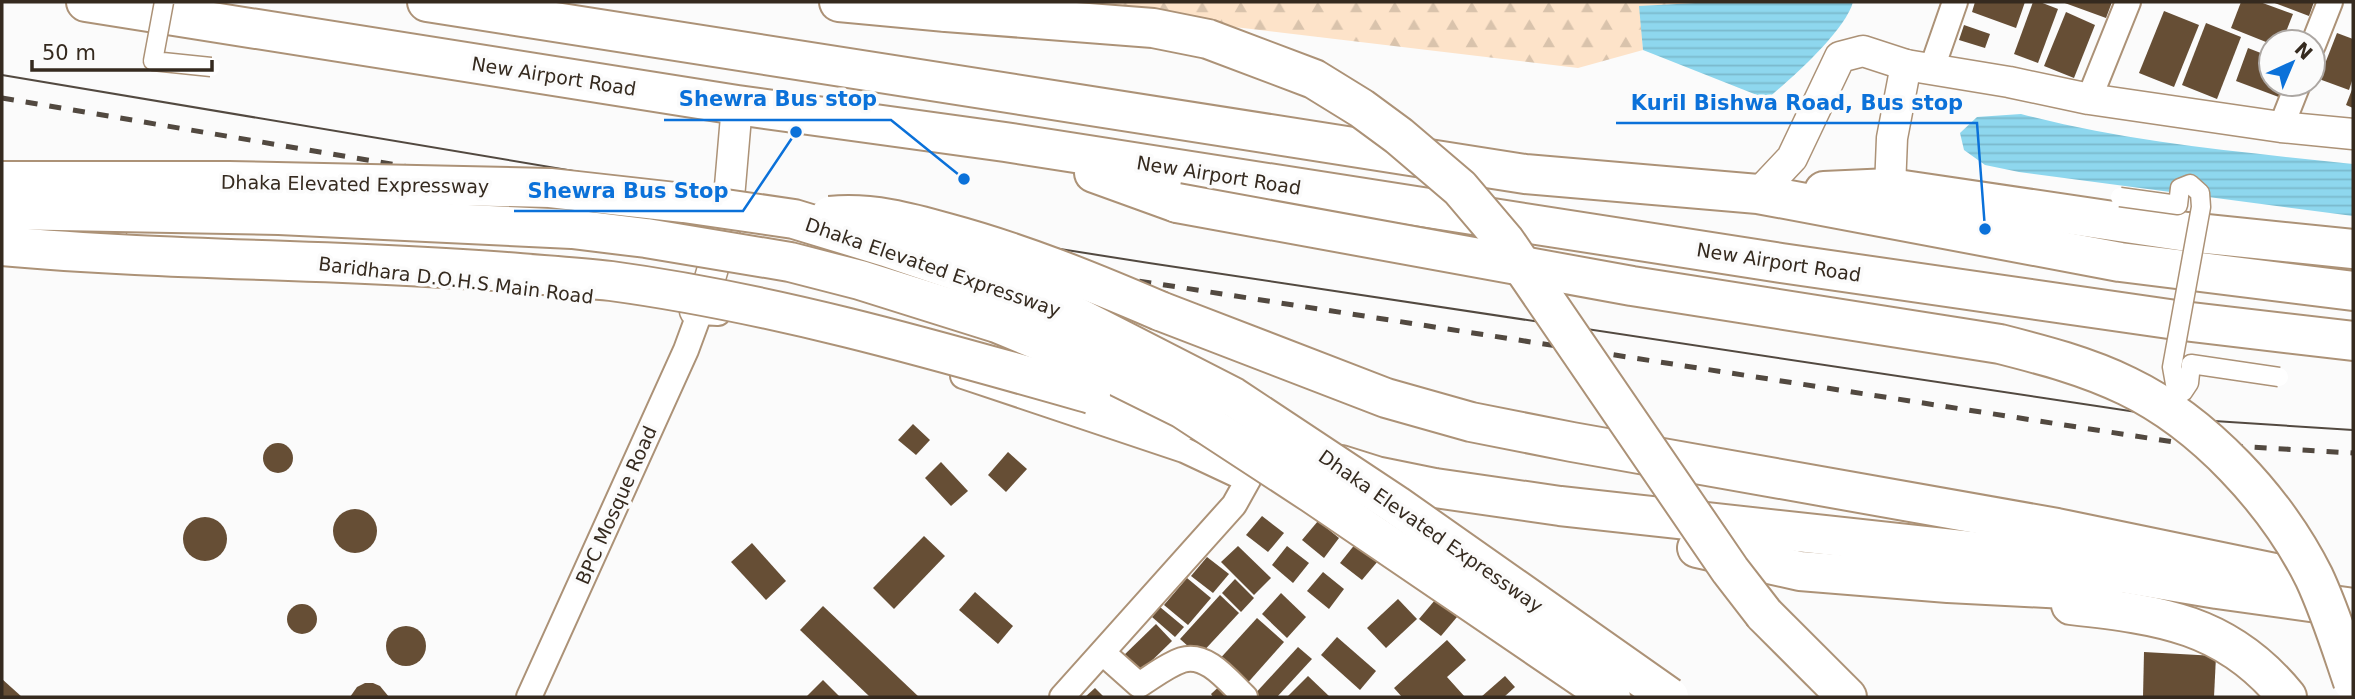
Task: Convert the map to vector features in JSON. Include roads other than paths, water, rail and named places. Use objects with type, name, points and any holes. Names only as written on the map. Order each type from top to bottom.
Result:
[{"type":"highway","name":"New Airport Road","points":[[86,2],[737,105],[1004,142],[1822,269],[2183,321],[2353,341]]},
{"type":"highway","points":[[427,2],[1525,174],[1758,194],[2120,262],[2353,291]]},
{"type":"highway","points":[[839,2],[1153,28],[1208,39],[1314,79],[1361,108],[1399,136],[1460,188],[1505,241],[1730,570],[1764,614],[1847,697]]},
{"type":"highway","points":[[1004,142],[1177,203],[1632,286],[2000,344],[2041,354],[2100,374],[2153,400],[2194,431],[2245,477],[2282,522],[2314,577],[2353,682]]},
{"type":"highway","name":"Dhaka Elevated Expressway","points":[[2,181],[229,181],[550,188],[684,202],[793,219],[899,251],[1061,310],[1233,397],[1396,505],[1669,697]]},
{"type":"highway","points":[[1758,194],[1890,188],[2187,232],[2353,249]]},
{"type":"highway","name":"Dhaka Elevated Expressway","points":[[2,210],[279,215],[572,229],[646,238],[789,262],[860,280],[997,323],[1076,356],[1183,409],[1611,697]]},
{"type":"highway","points":[[793,219],[841,215],[895,219],[1002,248],[1387,398],[1471,422],[2057,528],[2287,576],[2353,584]]},
{"type":"highway","points":[[2,246],[180,258],[439,267],[609,281],[687,294],[919,346],[1376,476],[1435,488],[1560,506],[2026,557],[2217,589],[2353,608]]},
{"type":"highway","points":[[1560,506],[1669,541],[1786,569],[1948,583],[2145,593],[2217,589]]},
{"type":"highway","points":[[1948,583],[2057,604],[2136,612],[2190,626],[2223,640],[2247,656],[2287,697]]},
{"type":"street","points":[[164,2],[153,61],[211,67]]},
{"type":"street","points":[[1890,188],[1892,138],[1919,67],[1955,2]]},
{"type":"street","points":[[2089,99],[2128,2]]},
{"type":"street","points":[[2320,28],[2330,2]]},
{"type":"street","points":[[1758,194],[1792,158],[1840,57],[1863,51],[1919,67],[2089,99],[2281,127],[2353,134]]},
{"type":"street","points":[[2281,127],[2292,98]]},
{"type":"street","points":[[737,105],[727,221],[700,312],[731,314],[891,352],[1184,450],[1248,480],[1234,505],[1062,697]]},
{"type":"street","points":[[2120,197],[2178,205],[2180,188],[2190,184],[2200,193],[2201,207],[2172,367],[2175,384],[2183,392],[2189,383],[2191,364],[2279,377]]},
{"type":"street","name":"Baridhara D.O.H.S Main Road","points":[[2,226],[97,234],[700,312]]},
{"type":"street","name":"BPC Mosque Road","points":[[528,697],[687,350],[700,312]]},
{"type":"street","points":[[1103,653],[1139,685],[1183,659],[1200,660],[1217,670],[1245,697]]},
{"type":"water","points":[[1714,2],[1853,2],[1848,14],[1829,40],[1767,99],[1643,50],[1639,6]]},
{"type":"water","points":[[2021,114],[2145,139],[2353,164],[2353,216],[2019,172],[1985,165],[1964,150],[1960,133],[1977,117]]},
{"type":"tram line","points":[[2,75],[729,197],[1149,263],[2183,419],[2353,430]]},
{"type":"railway","points":[[2,98],[727,221],[1152,283],[2180,443],[2353,453]]},
{"type":"place","name":"Shewra Bus Stop","points":[[796,132]]},
{"type":"place","name":"Shewra Bus stop","points":[[964,179]]},
{"type":"place","name":"Kuril Bishwa Road, Bus stop","points":[[1985,229]]}]
